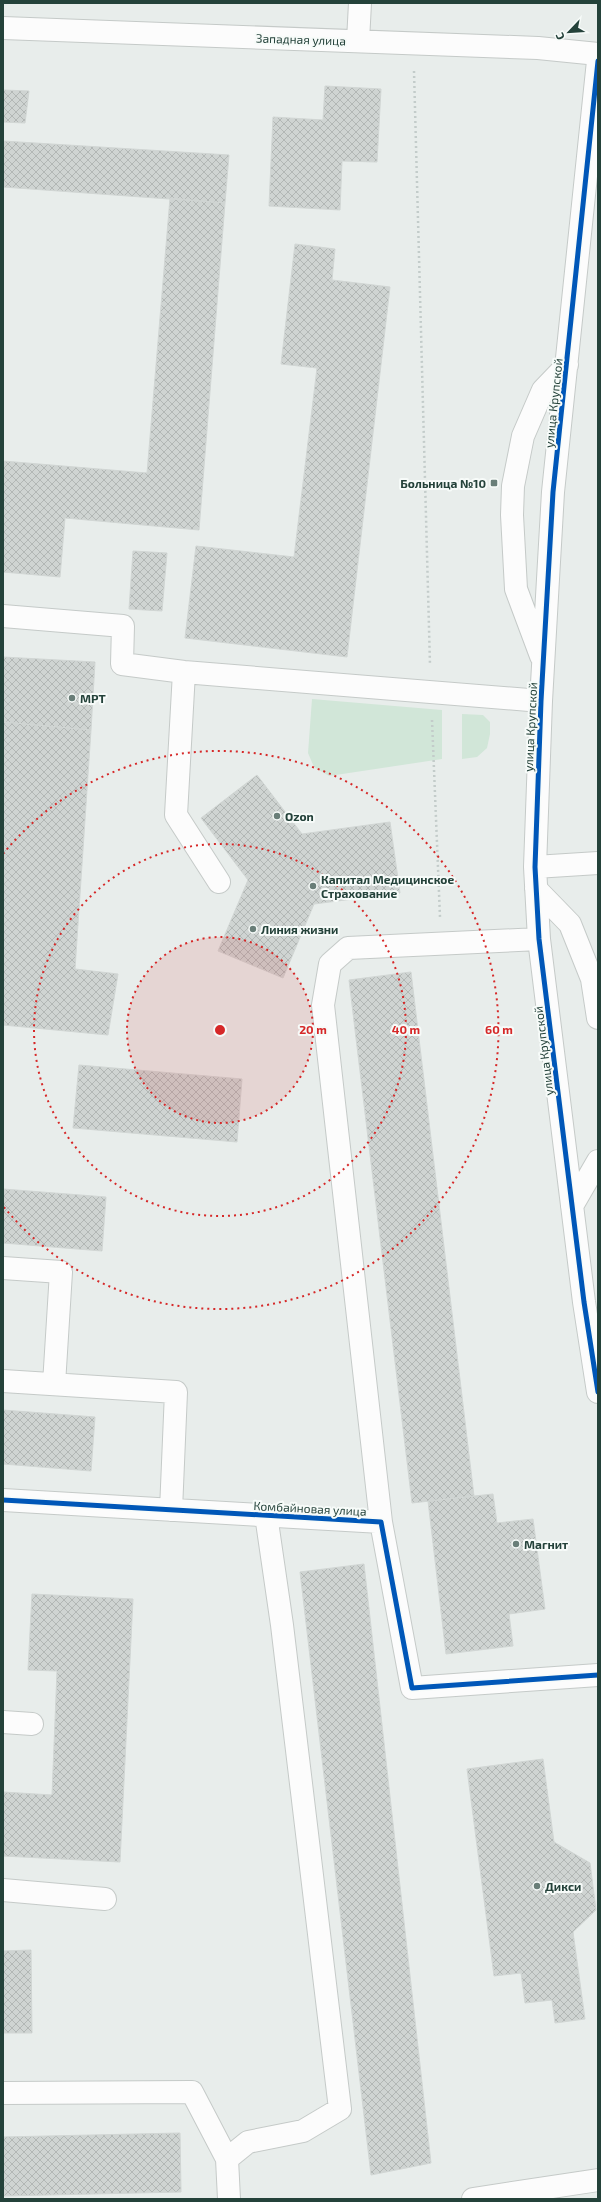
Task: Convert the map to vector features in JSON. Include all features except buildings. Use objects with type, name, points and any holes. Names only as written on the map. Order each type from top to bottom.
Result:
[{"type":"street","points":[[358,42],[360,3]]},
{"type":"street","name":"Западная улица","points":[[3,28],[538,48],[598,54]]},
{"type":"street","name":"улица Крупской","points":[[598,61],[553,492],[541,701],[535,867],[539,939],[572,1206],[591,1301],[598,1392]]},
{"type":"street","name":"улица Крупской","points":[[543,663],[516,589],[512,515],[513,486],[523,436],[544,390],[567,365]]},
{"type":"street","points":[[3,616],[123,626],[122,664],[184,672],[541,701]]},
{"type":"street","points":[[184,672],[176,815],[219,882]]},
{"type":"street","points":[[535,867],[598,863]]},
{"type":"street","points":[[536,889],[570,924],[592,978],[598,1018]]},
{"type":"street","points":[[381,1522],[323,1005],[330,964],[348,948],[539,939]]},
{"type":"street","points":[[572,1206],[598,1161]]},
{"type":"street","points":[[3,1268],[61,1272],[54,1384]]},
{"type":"street","points":[[3,1381],[176,1392],[171,1510]]},
{"type":"street","name":"Комбайновая улица","points":[[3,1500],[381,1522],[412,1688],[598,1675]]},
{"type":"street","points":[[227,2159],[248,2142],[303,2131],[340,2109],[283,1633],[266,1515]]},
{"type":"street","points":[[3,1722],[32,1724]]},
{"type":"street","points":[[3,1890],[105,1899]]},
{"type":"street","points":[[3,2093],[192,2092],[227,2159],[229,2199]]},
{"type":"street","points":[[473,2199],[598,2180]]},
{"type":"path","points":[[414,44],[431,692],[441,944]]},
{"type":"green space","points":[[312,699],[442,710],[442,759],[329,776],[314,767],[308,753]]},
{"type":"green space","points":[[462,714],[483,715],[490,722],[490,734],[487,748],[477,757],[462,759]]},
{"type":"cycle path","points":[[598,61],[553,492],[541,701],[535,867],[539,939],[584,1302],[598,1392]]},
{"type":"cycle path","points":[[3,1500],[381,1522],[412,1688],[598,1675]]},
{"type":"place","name":"Больница №10","points":[[494,483]]},
{"type":"place","name":"МРТ","points":[[72,698]]},
{"type":"place","name":"Ozon","points":[[277,816]]},
{"type":"place","name":"Капитал Медицинское Страхование","points":[[313,886]]},
{"type":"place","name":"Линия жизни","points":[[253,929]]},
{"type":"place","name":"Магнит","points":[[516,1544]]},
{"type":"place","name":"Дикси","points":[[537,1886]]}]
